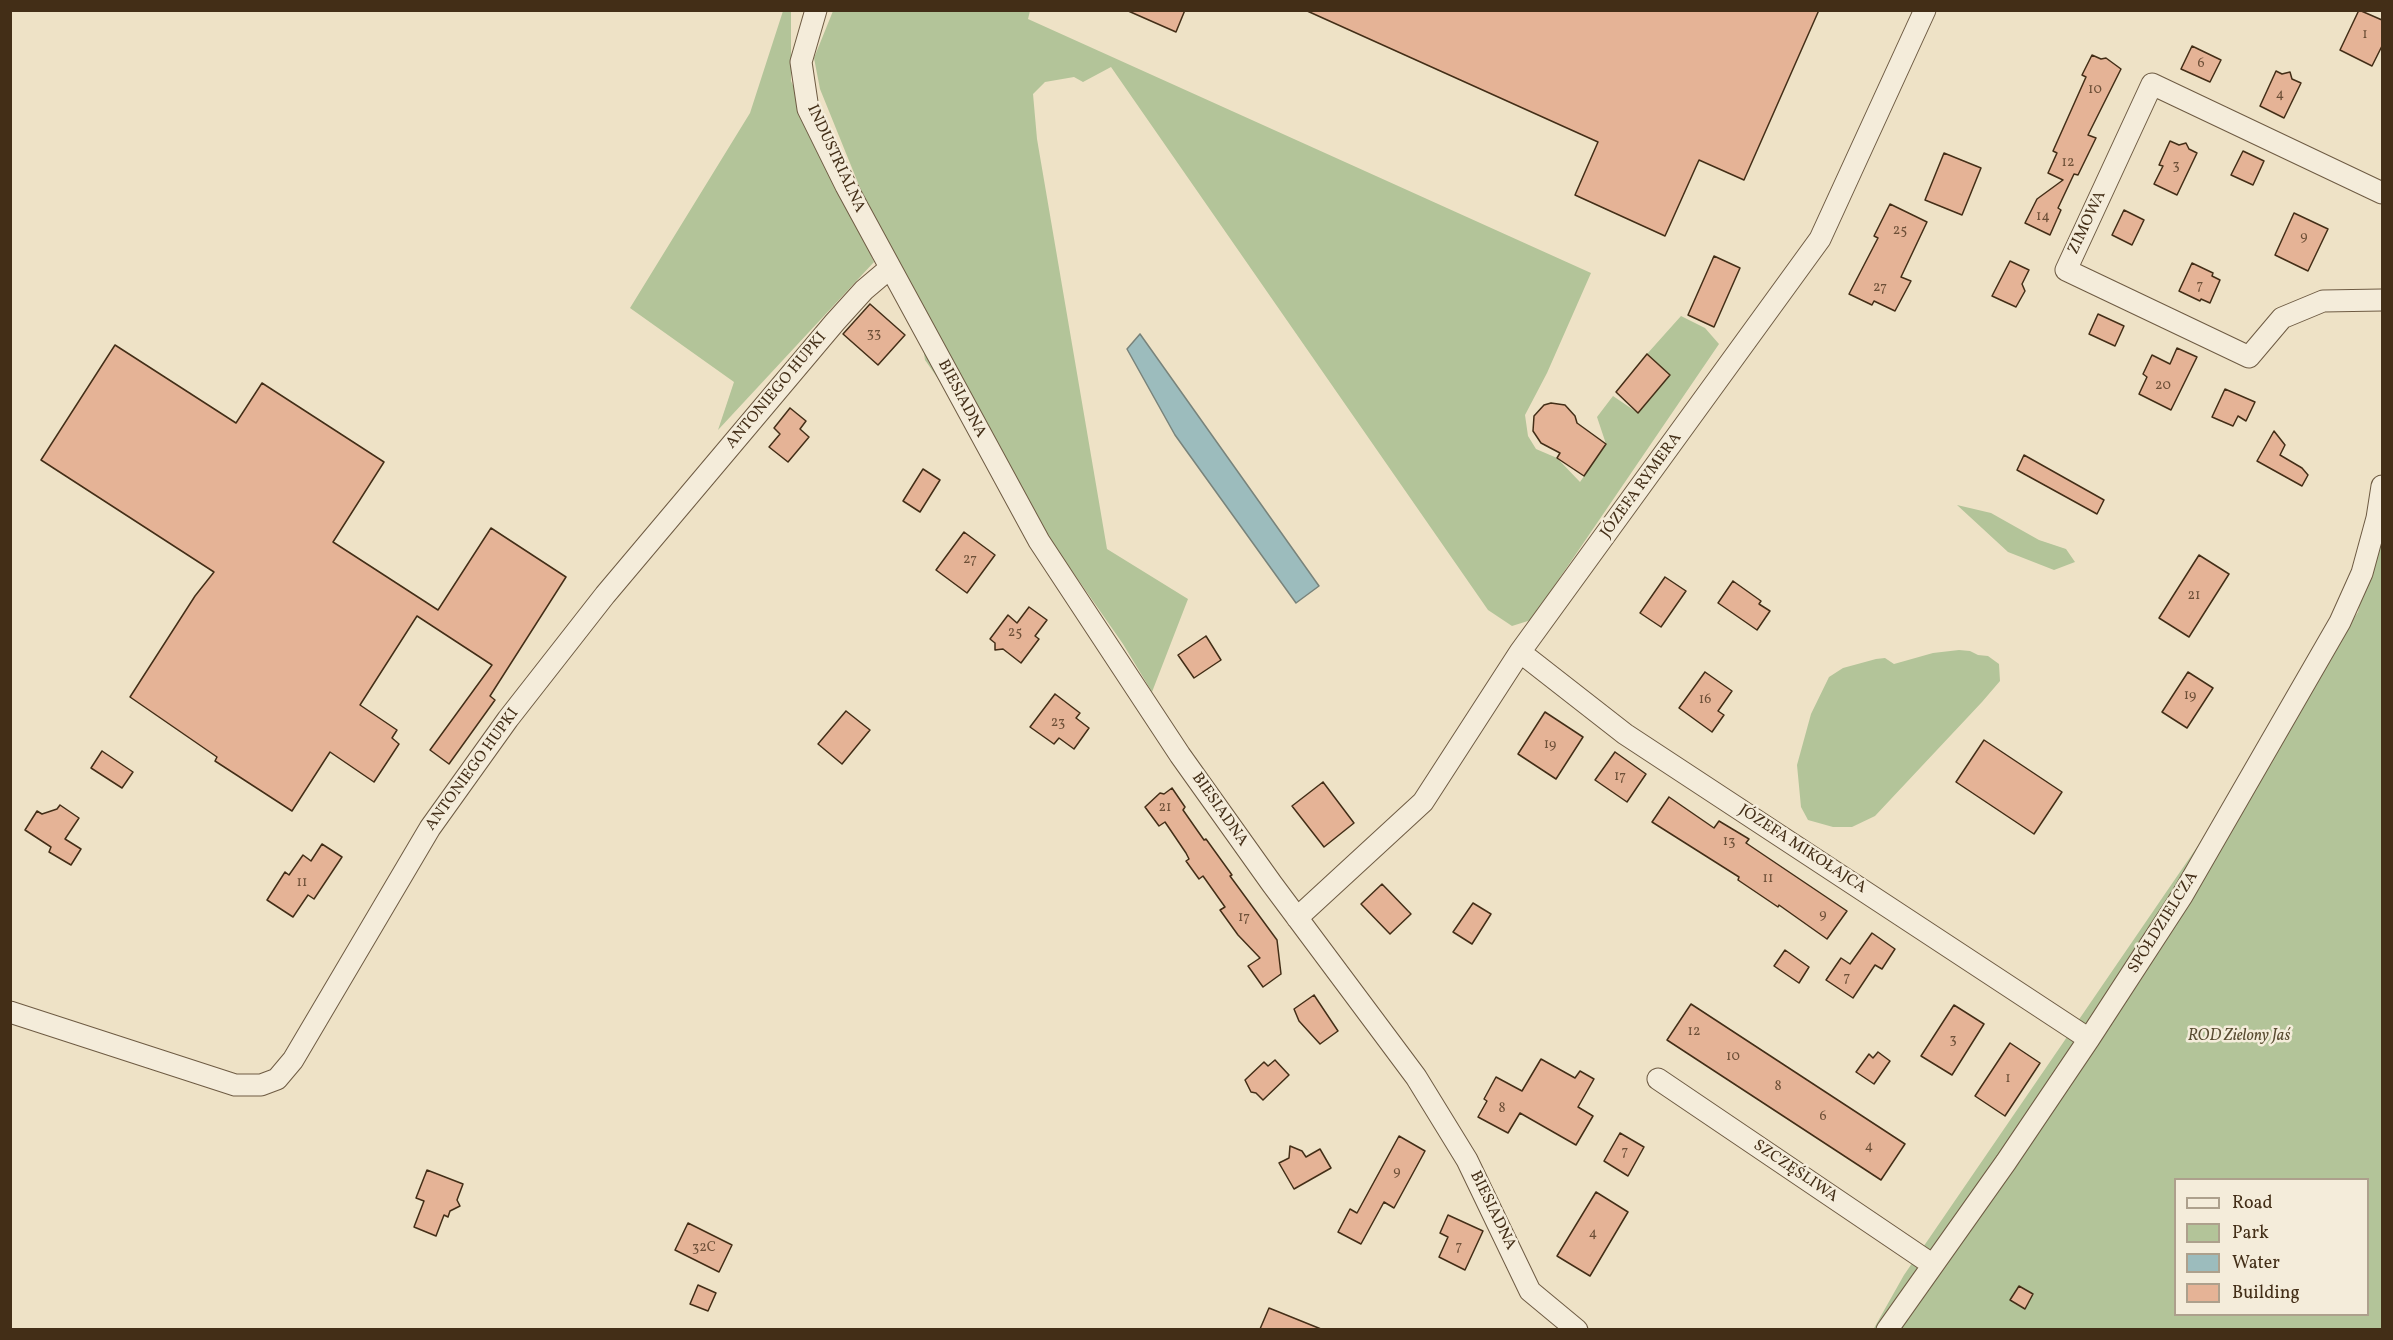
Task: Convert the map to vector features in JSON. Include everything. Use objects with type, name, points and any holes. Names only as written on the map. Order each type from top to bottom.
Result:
[{"type":"street","name":"INDUSTRIALNA","points":[[816,10],[801,62],[808,109],[890,267]]},
{"type":"street","name":"JÓZEFA RYMERA","points":[[1297,918],[1423,802],[1520,652],[1821,239],[1925,10]]},
{"type":"street","name":"ZIMOWA","points":[[2382,193],[2152,84],[2066,270],[2249,357],[2282,318],[2324,301],[2382,300]]},
{"type":"street","name":"BIESIADNA","points":[[890,267],[1039,541],[1180,755],[1297,918],[1416,1077],[1467,1160],[1530,1291],[1577,1329]]},
{"type":"street","name":"ANTONIEGO HUPKI","points":[[14,1020],[72,1030],[235,1085],[261,1085],[277,1079],[293,1060],[430,828],[508,719],[605,595],[835,322],[864,290],[890,267]]},
{"type":"street","name":"SPÓŁDZIELCZA","points":[[1887,1329],[2089,1040],[2182,896],[2340,622],[2362,573],[2377,518],[2382,486]]},
{"type":"street","name":"JÓZEFA MIKOŁAJCA","points":[[1520,652],[1625,734],[2089,1040]]},
{"type":"street","name":"SZCZĘŚLIWA","points":[[1658,1079],[1933,1265]]},
{"type":"green space","points":[[783,11],[791,11],[791,81],[874,262],[718,430],[734,382],[630,308],[750,113]]},
{"type":"green space","points":[[833,11],[1030,11],[1028,19],[1591,273],[1547,373],[1525,415],[1528,436],[1536,449],[1557,458],[1580,482],[1606,444],[1597,417],[1613,396],[1638,413],[1670,375],[1647,354],[1681,316],[1705,328],[1719,344],[1531,620],[1512,626],[1488,610],[1111,67],[1083,82],[1074,77],[1045,82],[1033,94],[1037,139],[1107,549],[1188,599],[1152,692],[1123,644],[925,360],[922,341],[820,89],[814,58]]},
{"type":"green space","name":"ROD Zielony Jaś","points":[[2382,496],[2382,1329],[1873,1330],[1904,1275],[2358,612]]},
{"type":"green space","points":[[1957,505],[1991,513],[2039,540],[2066,549],[2075,562],[2054,570],[2008,552]]},
{"type":"green space","points":[[1959,650],[1988,656],[1999,664],[2000,681],[1982,702],[1875,816],[1852,827],[1833,827],[1808,820],[1801,807],[1797,765],[1811,714],[1829,677],[1843,668],[1876,659],[1885,658],[1894,664],[1933,653]]},
{"type":"water","points":[[1140,334],[1319,586],[1296,603],[1175,435],[1127,349]]},
{"type":"building","points":[[1126,10],[1185,10],[1176,32]]},
{"type":"building","points":[[1305,10],[1819,10],[1744,180],[1699,160],[1665,236],[1575,195],[1598,142]]},
{"type":"building","points":[[2359,10],[2382,20],[2382,46],[2372,66],[2340,50]]},
{"type":"building","points":[[2192,46],[2221,60],[2210,82],[2181,69]]},
{"type":"building","points":[[2092,55],[2101,59],[2106,58],[2121,69],[2088,135],[2096,138],[2078,175],[2074,174],[2058,208],[2061,210],[2050,235],[2025,223],[2037,199],[2063,180],[2048,173],[2057,153],[2053,151],[2086,77],[2082,75]]},
{"type":"building","points":[[2276,71],[2282,74],[2290,72],[2292,79],[2301,83],[2284,118],[2260,106]]},
{"type":"building","points":[[2170,141],[2179,145],[2186,143],[2189,149],[2197,153],[2177,195],[2154,184],[2163,166],[2159,165]]},
{"type":"building","points":[[2243,151],[2264,161],[2253,185],[2231,175]]},
{"type":"building","points":[[1944,153],[1981,168],[1962,215],[1925,200]]},
{"type":"building","points":[[1890,204],[1927,222],[1901,277],[1911,281],[1895,311],[1874,301],[1872,305],[1849,294],[1878,238],[1874,236]]},
{"type":"building","points":[[2124,210],[2144,220],[2132,245],[2112,235]]},
{"type":"building","points":[[2294,213],[2328,229],[2308,271],[2275,255]]},
{"type":"building","points":[[1714,256],[1740,268],[1714,327],[1688,315]]},
{"type":"building","points":[[2010,261],[2029,270],[2022,284],[2025,291],[2016,307],[1992,296]]},
{"type":"building","points":[[2192,263],[2213,273],[2212,276],[2220,280],[2210,303],[2179,291]]},
{"type":"building","points":[[870,304],[905,335],[878,365],[843,334]]},
{"type":"building","points":[[2098,314],[2124,326],[2115,346],[2089,334]]},
{"type":"building","points":[[115,345],[236,423],[262,383],[384,462],[333,542],[438,610],[491,528],[566,577],[490,696],[495,700],[449,764],[430,750],[492,665],[417,616],[360,705],[397,730],[392,738],[399,744],[374,782],[330,752],[292,811],[215,761],[217,757],[130,697],[195,596],[214,572],[41,460]]},
{"type":"building","points":[[2177,348],[2197,357],[2171,410],[2139,394],[2147,377],[2143,374],[2152,355],[2170,364]]},
{"type":"building","points":[[1647,354],[1670,375],[1638,413],[1616,392]]},
{"type":"building","points":[[2225,389],[2255,402],[2246,421],[2238,416],[2233,426],[2212,417]]},
{"type":"building","points":[[1551,403],[1565,405],[1575,416],[1577,423],[1606,444],[1584,476],[1557,458],[1560,453],[1541,443],[1533,431],[1534,416],[1544,405]]},
{"type":"building","points":[[790,408],[806,421],[800,429],[809,437],[788,462],[769,447],[780,434],[774,428]]},
{"type":"building","points":[[2274,431],[2285,445],[2280,455],[2302,468],[2308,475],[2302,486],[2257,461]]},
{"type":"building","points":[[2024,455],[2104,500],[2097,514],[2017,470]]},
{"type":"building","points":[[923,469],[940,480],[920,512],[903,501]]},
{"type":"building","points":[[964,532],[995,555],[967,593],[936,570]]},
{"type":"building","points":[[2199,555],[2229,574],[2189,637],[2159,618]]},
{"type":"building","points":[[1665,577],[1686,591],[1661,627],[1640,613]]},
{"type":"building","points":[[1733,581],[1761,601],[1759,604],[1770,611],[1757,630],[1718,603]]},
{"type":"building","points":[[1029,607],[1047,620],[1035,636],[1039,639],[1021,663],[1003,649],[995,650],[995,643],[990,639],[1008,615],[1017,623]]},
{"type":"building","points":[[1206,636],[1221,660],[1194,678],[1178,655]]},
{"type":"building","points":[[1705,672],[1732,691],[1718,711],[1724,715],[1712,732],[1679,708]]},
{"type":"building","points":[[2188,672],[2213,688],[2187,728],[2162,712]]},
{"type":"building","points":[[1055,694],[1080,713],[1076,718],[1089,728],[1074,749],[1059,738],[1054,744],[1030,727]]},
{"type":"building","points":[[846,711],[870,730],[842,764],[818,744]]},
{"type":"building","points":[[1545,712],[1583,737],[1556,779],[1518,754]]},
{"type":"building","points":[[1984,740],[2062,792],[2034,834],[1956,782]]},
{"type":"building","points":[[102,751],[133,772],[122,788],[91,768]]},
{"type":"building","points":[[1615,752],[1646,774],[1627,802],[1595,780]]},
{"type":"building","points":[[1323,782],[1354,823],[1324,847],[1292,806]]},
{"type":"building","points":[[1172,788],[1185,807],[1183,810],[1277,940],[1281,974],[1263,987],[1248,966],[1260,958],[1238,935],[1220,910],[1225,907],[1203,876],[1199,879],[1186,861],[1189,859],[1186,853],[1165,822],[1159,826],[1145,807],[1160,793],[1164,794]]},
{"type":"building","points":[[1669,797],[1714,828],[1719,821],[1749,839],[1746,843],[1847,911],[1827,939],[1779,905],[1778,907],[1738,880],[1739,877],[1652,822]]},
{"type":"building","points":[[60,805],[79,818],[65,839],[81,849],[71,865],[49,852],[51,847],[25,830],[37,811],[42,814],[57,809]]},
{"type":"building","points":[[322,844],[342,857],[314,899],[308,895],[293,917],[267,900],[285,872],[289,875],[303,855],[311,861]]},
{"type":"building","points":[[1382,884],[1411,914],[1390,934],[1361,904]]},
{"type":"building","points":[[1473,903],[1491,914],[1472,944],[1453,932]]},
{"type":"building","points":[[1872,933],[1895,949],[1882,969],[1875,965],[1853,998],[1826,980],[1841,958],[1850,964]]},
{"type":"building","points":[[1785,950],[1809,967],[1799,983],[1774,966]]},
{"type":"building","points":[[1314,995],[1338,1031],[1320,1044],[1299,1021],[1294,1009]]},
{"type":"building","points":[[1691,1004],[1905,1144],[1881,1180],[1667,1040]]},
{"type":"building","points":[[1954,1005],[1984,1024],[1952,1075],[1921,1056]]},
{"type":"building","points":[[2010,1043],[2040,1063],[2005,1116],[1975,1096]]},
{"type":"building","points":[[1878,1052],[1890,1061],[1874,1084],[1856,1072],[1869,1054],[1873,1058]]},
{"type":"building","points":[[1541,1059],[1575,1078],[1580,1071],[1594,1079],[1578,1107],[1593,1116],[1576,1145],[1520,1113],[1508,1133],[1478,1117],[1487,1101],[1484,1099],[1496,1077],[1522,1091]]},
{"type":"building","points":[[1275,1060],[1289,1075],[1263,1100],[1256,1093],[1251,1092],[1245,1080],[1264,1062],[1268,1066]]},
{"type":"building","points":[[1620,1133],[1644,1147],[1628,1176],[1604,1161]]},
{"type":"building","points":[[1399,1136],[1425,1151],[1394,1208],[1384,1202],[1361,1244],[1338,1232],[1350,1209],[1357,1213]]},
{"type":"building","points":[[1290,1146],[1302,1151],[1306,1157],[1320,1149],[1331,1168],[1294,1189],[1279,1163],[1289,1158]]},
{"type":"building","points":[[427,1170],[463,1184],[457,1200],[460,1206],[450,1211],[448,1217],[444,1215],[436,1236],[414,1227],[424,1201],[416,1198]]},
{"type":"building","points":[[1596,1192],[1628,1212],[1590,1276],[1557,1256]]},
{"type":"building","points":[[1448,1215],[1483,1231],[1465,1270],[1439,1257],[1448,1237],[1440,1233]]},
{"type":"building","points":[[688,1223],[732,1245],[719,1272],[675,1250]]},
{"type":"building","points":[[698,1285],[716,1293],[708,1311],[690,1304]]},
{"type":"building","points":[[2019,1286],[2033,1294],[2025,1309],[2010,1300]]},
{"type":"building","points":[[1269,1308],[1321,1329],[1260,1329]]}]
